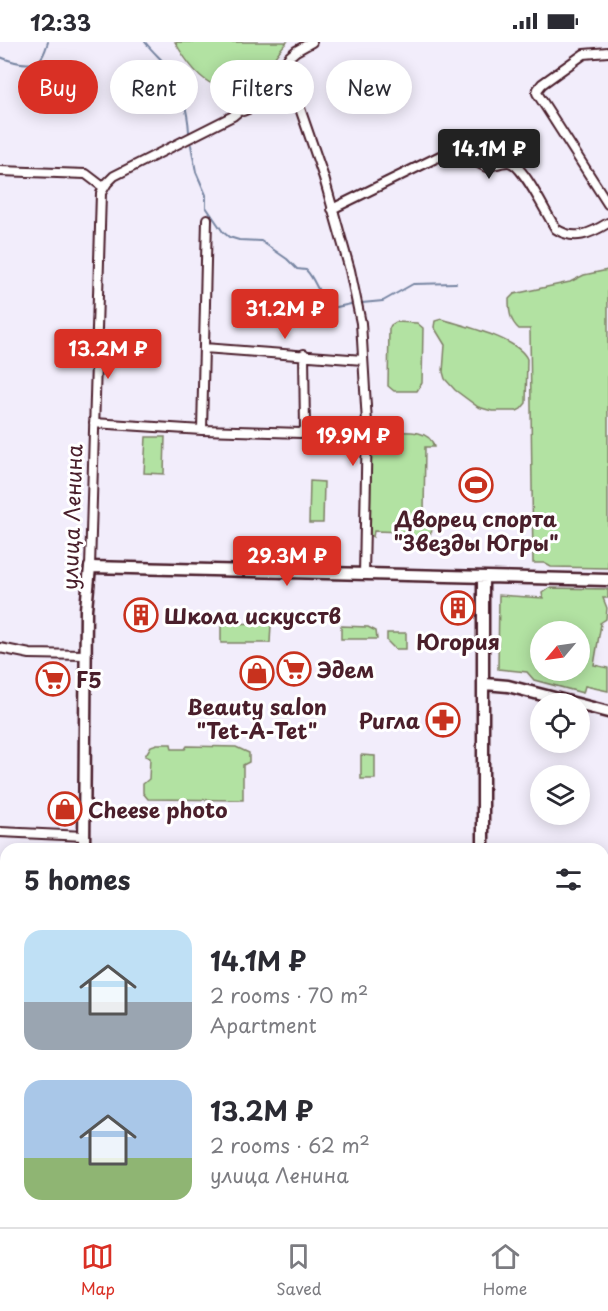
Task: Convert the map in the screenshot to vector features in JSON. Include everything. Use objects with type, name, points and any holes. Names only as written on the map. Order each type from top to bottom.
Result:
[{"type":"main road","points":[[90,567],[608,580]]},
{"type":"main road","name":"улица Ленина","points":[[84,843],[86,609],[90,567]]},
{"type":"main road","points":[[483,578],[485,684],[483,843]]},
{"type":"main road","points":[[485,684],[508,686],[608,712]]},
{"type":"street","points":[[289,60],[296,51],[312,42]]},
{"type":"street","points":[[608,52],[584,54],[542,84],[537,93],[608,204]]},
{"type":"street","points":[[0,171],[86,174],[103,187],[121,173],[238,114]]},
{"type":"street","points":[[302,114],[322,171],[350,270],[358,310],[367,429],[364,575]]},
{"type":"street","points":[[332,208],[442,155],[457,152],[486,167],[505,162],[517,167],[530,184],[556,229],[562,234],[572,237],[590,234],[608,223]]},
{"type":"street","name":"улица Ленина","points":[[90,567],[99,198],[103,187]]},
{"type":"street","points":[[202,430],[207,219]]},
{"type":"street","points":[[204,348],[363,360]]},
{"type":"street","points":[[94,423],[202,430],[303,432],[305,429],[304,354]]},
{"type":"street","points":[[0,648],[30,654],[86,655]]},
{"type":"street","points":[[0,832],[84,836]]},
{"type":"green space","points":[[175,42],[287,42],[272,60],[210,60],[210,83],[198,73],[198,60],[186,60]]},
{"type":"green space","points":[[608,270],[608,568],[551,567],[544,563],[533,563],[530,329],[519,329],[514,323],[509,299],[514,294],[570,282],[584,275]]},
{"type":"green space","points":[[442,319],[502,339],[522,352],[527,359],[526,403],[521,409],[492,411],[478,407],[455,390],[445,379],[443,372],[445,345],[434,327],[435,321]]},
{"type":"green space","points":[[396,322],[417,323],[423,328],[422,383],[417,391],[394,391],[388,386],[389,329]]},
{"type":"green space","points":[[381,432],[420,433],[431,440],[434,447],[425,447],[424,512],[430,519],[432,531],[424,538],[412,537],[406,532],[374,531],[373,537],[370,535],[371,444],[374,436]]},
{"type":"green space","points":[[146,437],[165,437],[164,474],[144,473]]},
{"type":"green space","points":[[310,481],[324,482],[323,523],[309,523]]},
{"type":"green space","points":[[549,588],[608,589],[608,598],[603,598],[607,608],[606,619],[600,623],[594,665],[608,668],[608,691],[585,686],[583,693],[538,681],[590,681],[590,621],[530,621],[530,675],[527,672],[498,669],[499,595],[543,598],[542,593]]},
{"type":"green space","points":[[221,623],[271,624],[270,643],[221,643]]},
{"type":"green space","points":[[341,626],[368,627],[376,631],[377,639],[341,639]]},
{"type":"green space","points":[[387,633],[406,633],[406,649],[395,649],[387,641]]},
{"type":"green space","points":[[171,744],[172,749],[185,749],[187,746],[236,747],[249,753],[249,762],[243,765],[243,800],[148,799],[143,793],[143,784],[149,779],[150,758],[145,756],[151,746]]},
{"type":"green space","points":[[361,755],[375,756],[375,779],[361,779]]},
{"type":"waterway","points":[[0,57],[20,63],[35,62],[42,57],[48,42]]},
{"type":"waterway","points":[[145,42],[168,67],[177,82],[185,107],[189,132]]},
{"type":"waterway","points":[[191,145],[196,172],[206,195],[206,207],[223,232],[239,240],[261,241],[297,269],[306,270],[332,308],[351,304]]},
{"type":"waterway","points":[[362,303],[383,301],[413,284],[456,283]]},
{"type":"place","name":"Дворец спорта \"Звезды Югры\"","points":[[476,485]]},
{"type":"place","name":"Югория","points":[[458,608]]},
{"type":"place","name":"Школа искусств","points":[[141,615]]},
{"type":"place","name":"Эдем","points":[[294,669]]},
{"type":"place","name":"Beauty salon \"Tet-A-Tet\"","points":[[257,673]]},
{"type":"place","name":"F5","points":[[53,679]]},
{"type":"place","name":"Ригла","points":[[443,720]]},
{"type":"place","name":"Cheese photo","points":[[65,809]]}]
